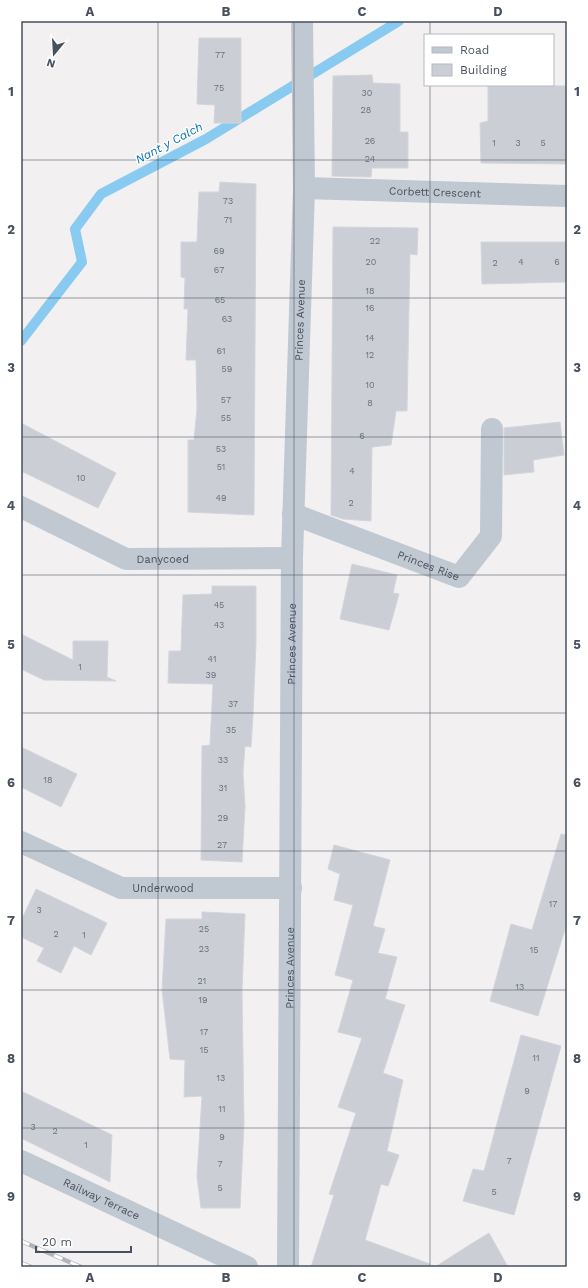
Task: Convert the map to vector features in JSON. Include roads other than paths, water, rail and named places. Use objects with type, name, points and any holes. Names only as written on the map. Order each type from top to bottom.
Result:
[{"type":"street","name":"Princes Avenue","points":[[288,1267],[292,558],[304,188],[302,21]]},
{"type":"street","name":"Corbett Crescent","points":[[304,188],[567,196]]},
{"type":"street","name":"Princes Rise","points":[[293,514],[459,577],[491,536],[492,429]]},
{"type":"street","name":"Danycoed","points":[[21,507],[126,559],[292,558]]},
{"type":"street","name":"Underwood","points":[[21,842],[122,888],[291,888]]},
{"type":"street","name":"Railway Terrace","points":[[21,1162],[247,1267]]},
{"type":"waterway","name":"Nant y Calch","points":[[21,341],[82,262],[75,229],[101,194],[206,139],[399,21]]},
{"type":"railway","points":[[21,1241],[81,1267]]},
{"type":"railway","points":[[21,1263],[31,1267]]}]
